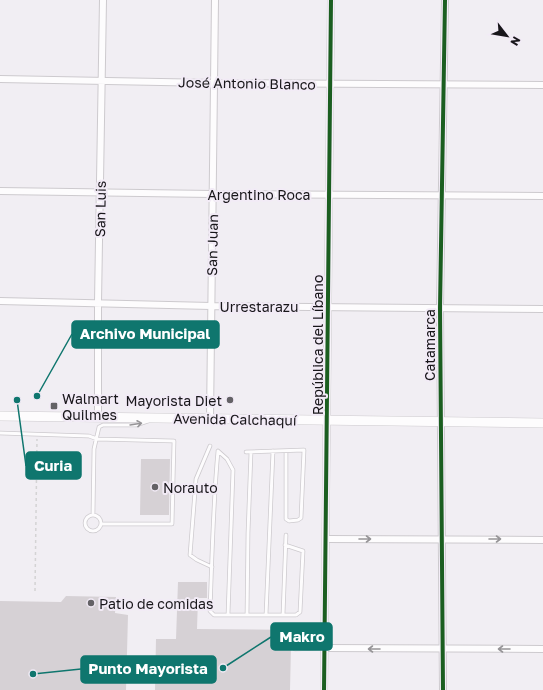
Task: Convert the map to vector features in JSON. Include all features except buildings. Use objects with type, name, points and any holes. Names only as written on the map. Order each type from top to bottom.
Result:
[{"type":"main road","name":"Avenida Calchaquí","points":[[0,416],[543,423]]},
{"type":"street","name":"San Luis","points":[[98,418],[98,302],[103,0]]},
{"type":"street","name":"San Juan","points":[[210,419],[215,0]]},
{"type":"street","name":"República del Líbano","points":[[324,690],[331,0]]},
{"type":"street","name":"Catamarca","points":[[443,690],[440,308],[445,0]]},
{"type":"street","name":"José Antonio Blanco","points":[[0,79],[214,83],[543,85]]},
{"type":"street","name":"Argentino Roca","points":[[0,191],[543,196]]},
{"type":"street","name":"Urrestarazu","points":[[0,301],[98,302],[211,306],[328,306],[543,310]]},
{"type":"street","points":[[326,539],[543,540]]},
{"type":"street","points":[[325,648],[543,649]]},
{"type":"lane","points":[[93,514],[94,449],[99,427],[102,425],[136,425],[157,418]]},
{"type":"lane","points":[[0,433],[89,436],[97,439],[174,441],[172,524],[102,524]]},
{"type":"lane","points":[[210,446],[196,479],[190,555],[212,567]]},
{"type":"lane","points":[[246,452],[304,450],[301,518],[298,520],[289,521],[286,519],[286,451]]},
{"type":"lane","points":[[228,615],[234,488],[233,470],[227,459],[218,451],[215,473],[210,612],[214,615],[228,615],[296,615],[300,612],[303,551],[286,545]]},
{"type":"lane","points":[[266,615],[273,451]]},
{"type":"lane","points":[[247,615],[251,452]]},
{"type":"lane","points":[[93,514],[99,516],[102,524],[97,530],[92,531],[85,525],[85,520],[88,516],[93,514]]},
{"type":"lane","points":[[283,615],[286,534]]},
{"type":"lane","points":[[295,649],[325,648]]},
{"type":"path","points":[[35,591],[37,434]]},
{"type":"cycle path","points":[[324,690],[331,0]]},
{"type":"cycle path","points":[[443,690],[440,308],[445,0]]},
{"type":"place","name":"Archivo Municipal","points":[[37,396]]},
{"type":"place","name":"Curia","points":[[17,400]]},
{"type":"place","name":"Mayorista Diet","points":[[230,400]]},
{"type":"place","name":"Walmart Quilmes","points":[[54,406]]},
{"type":"place","name":"Norauto","points":[[155,487]]},
{"type":"place","name":"Patio de comidas","points":[[91,603]]},
{"type":"place","name":"Makro","points":[[223,668]]},
{"type":"place","name":"Punto Mayorista","points":[[33,674]]}]
